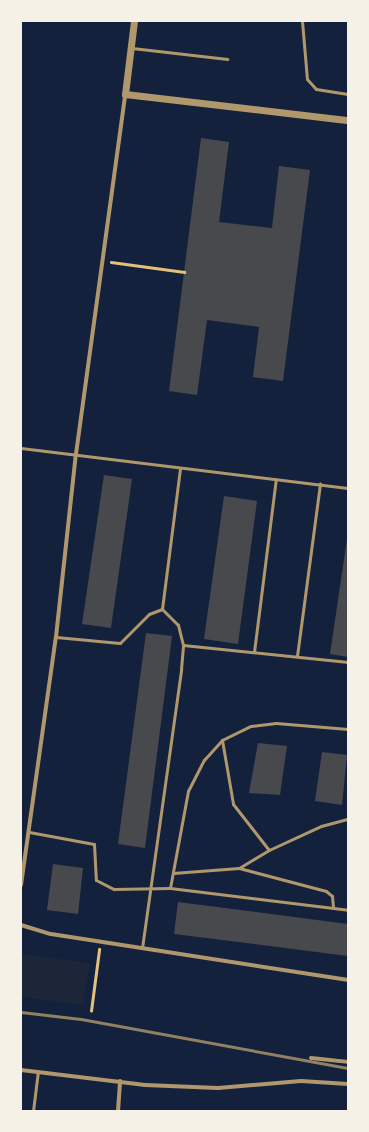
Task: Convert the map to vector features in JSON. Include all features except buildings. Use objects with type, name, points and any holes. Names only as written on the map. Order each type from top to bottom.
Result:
[{"type":"street","points":[[21,885],[56,637],[76,454],[134,21]]},
{"type":"street","points":[[124,94],[348,120]]},
{"type":"street","points":[[21,925],[39,932],[348,980]]},
{"type":"street","points":[[311,1058],[348,1062]]},
{"type":"street","points":[[21,1070],[120,1081],[218,1088],[301,1081],[348,1084]]},
{"type":"street","points":[[118,1111],[120,1081]]},
{"type":"lane","points":[[302,21],[307,79],[316,89],[348,94]]},
{"type":"lane","points":[[130,47],[227,59]]},
{"type":"lane","points":[[21,448],[348,488]]},
{"type":"lane","points":[[162,609],[180,468]]},
{"type":"lane","points":[[254,652],[276,479]]},
{"type":"lane","points":[[297,656],[320,484]]},
{"type":"lane","points":[[56,637],[120,643],[149,614],[162,609]]},
{"type":"lane","points":[[142,948],[183,645],[178,625],[162,609]]},
{"type":"lane","points":[[183,645],[348,662]]},
{"type":"lane","points":[[170,888],[188,791],[204,760],[222,740],[251,726],[276,722],[348,729]]},
{"type":"lane","points":[[222,740],[233,804],[269,850]]},
{"type":"lane","points":[[239,868],[269,850],[321,826],[348,819]]},
{"type":"lane","points":[[29,832],[94,844],[96,880],[101,885],[150,889],[170,888],[348,910]]},
{"type":"lane","points":[[173,873],[239,868],[326,891],[332,896],[332,908]]},
{"type":"lane","points":[[33,1111],[38,1071]]},
{"type":"path","points":[[102,261],[184,272]]},
{"type":"path","points":[[91,1012],[100,942]]},
{"type":"shaded area","points":[[21,954],[90,963],[83,1005],[21,997]]},
{"type":"railway","points":[[21,1012],[81,1019],[348,1068]]}]
